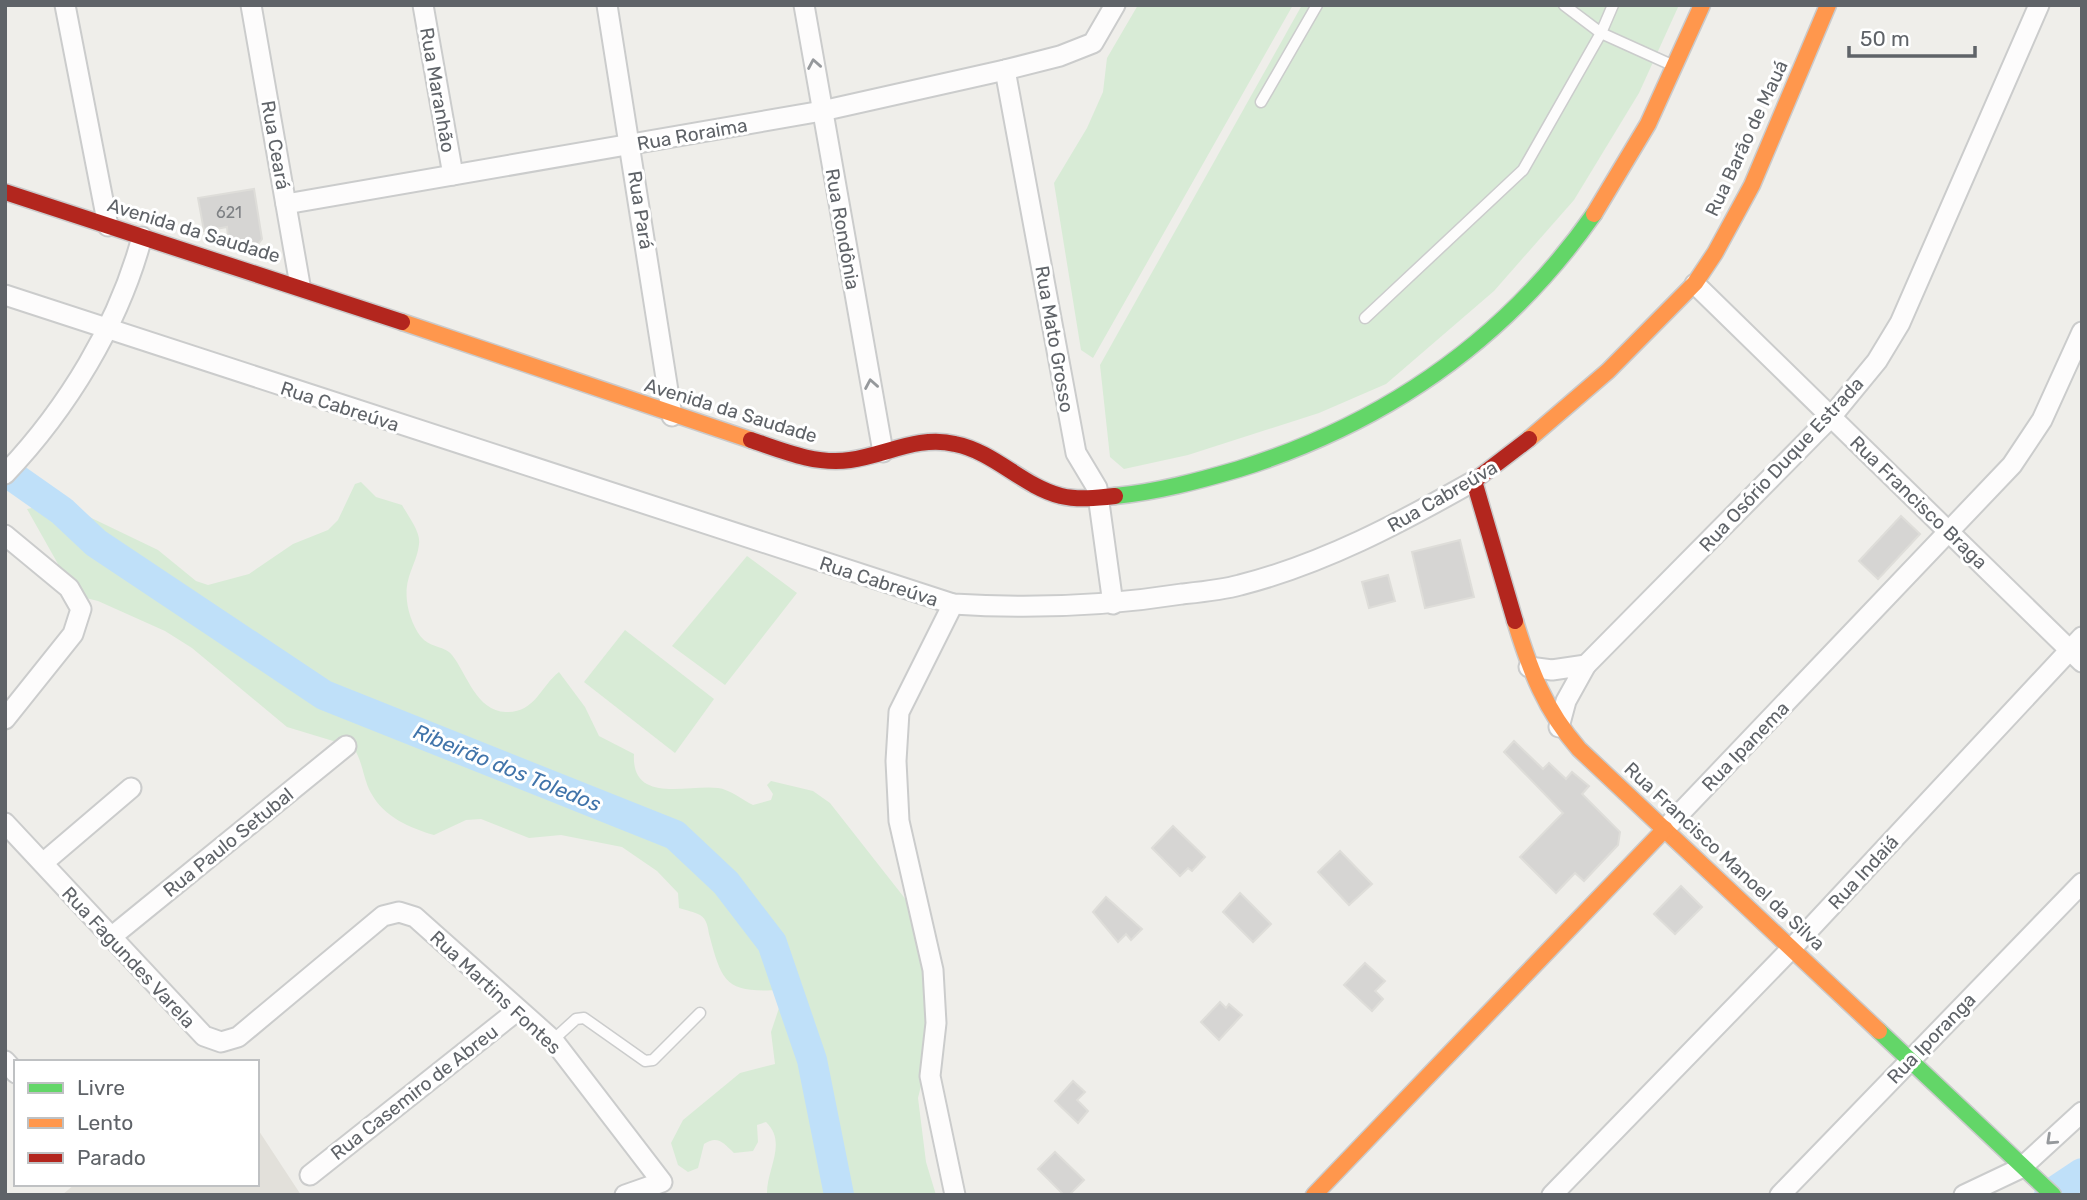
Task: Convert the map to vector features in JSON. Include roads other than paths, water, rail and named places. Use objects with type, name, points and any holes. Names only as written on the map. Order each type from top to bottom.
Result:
[{"type":"street","points":[[65,5],[108,226]]},
{"type":"street","name":"Rua Ceará","points":[[251,5],[300,285]]},
{"type":"street","name":"Rua Maranhão","points":[[423,5],[453,175]]},
{"type":"street","name":"Rua Pará","points":[[607,5],[673,416]]},
{"type":"street","name":"Rua Rondônia","points":[[804,5],[883,452]]},
{"type":"street","name":"Rua Roraima","points":[[286,204],[822,111],[1060,57],[1093,43],[1115,5]]},
{"type":"street","name":"Avenida da Saudade","points":[[5,192],[300,285],[673,416],[815,460],[860,461],[926,441],[950,442],[981,450],[1041,488],[1078,498],[1099,496],[1206,479],[1271,458],[1348,429],[1417,388],[1511,310],[1575,242],[1612,188],[1675,66],[1702,5]]},
{"type":"street","name":"Rua Barão de Mauá","points":[[1695,284],[1729,228],[1765,153],[1828,5]]},
{"type":"street","name":"Rua Osório Duque Estrada","points":[[1559,727],[1566,701],[1586,664],[1831,417],[1877,361],[1900,323],[2039,5]]},
{"type":"street","name":"Rua Mato Grosso","points":[[1005,70],[1076,453],[1099,496],[1113,604]]},
{"type":"street","points":[[5,474],[50,420],[106,330],[128,284],[142,237]]},
{"type":"street","name":"Rua Francisco Braga","points":[[1695,284],[1951,532],[2078,650]]},
{"type":"street","name":"Rua Cabreúva","points":[[5,295],[953,604],[1008,607],[1113,604],[1239,586],[1303,565],[1391,527],[1474,481],[1547,428],[1607,374],[1695,284]]},
{"type":"street","name":"Rua Ipanema","points":[[1314,1195],[1951,532],[2012,465],[2042,420],[2082,332]]},
{"type":"street","name":"Rua Francisco Manoel da Silva","points":[[1474,481],[1529,667],[1544,703],[1559,727],[2024,1171],[2053,1195]]},
{"type":"street","points":[[5,535],[69,588],[81,609],[73,634],[5,719]]},
{"type":"street","points":[[953,604],[899,712],[896,761],[899,821],[920,901],[933,970],[936,1023],[930,1076],[955,1195]]},
{"type":"street","name":"Rua Indaiá","points":[[1552,1195],[2078,650]]},
{"type":"street","points":[[1529,667],[1552,670],[1586,664]]},
{"type":"street","name":"Rua Paulo Setubal","points":[[110,938],[346,746]]},
{"type":"street","points":[[43,863],[131,789]]},
{"type":"street","name":"Rua Fagundes Varela","points":[[5,824],[204,1036],[221,1042],[238,1037],[383,916],[399,912]]},
{"type":"street","name":"Rua Iporanga","points":[[1780,1195],[2082,883]]},
{"type":"street","name":"Rua Martins Fontes","points":[[399,912],[415,917],[552,1040],[662,1182],[625,1195]]},
{"type":"street","name":"Rua Casemiro de Abreu","points":[[310,1175],[518,1010]]},
{"type":"street","points":[[1964,1195],[2024,1171],[2082,1112]]},
{"type":"lane","points":[[1261,102],[1317,5]]},
{"type":"lane","points":[[1564,5],[1601,33],[1675,66]]},
{"type":"lane","points":[[1365,318],[1523,170],[1601,33],[1613,5]]},
{"type":"lane","points":[[552,1040],[576,1019],[584,1018],[645,1060],[653,1060],[700,1013]]},
{"type":"waterway","name":"Ribeirão dos Toledos","points":[[5,471],[62,511],[96,543],[324,695],[675,835],[726,883],[772,943],[812,1060],[839,1195]]},
{"type":"waterway","name":"Ribeirão dos Toledos","points":[[2049,1195],[2082,1173]]}]
